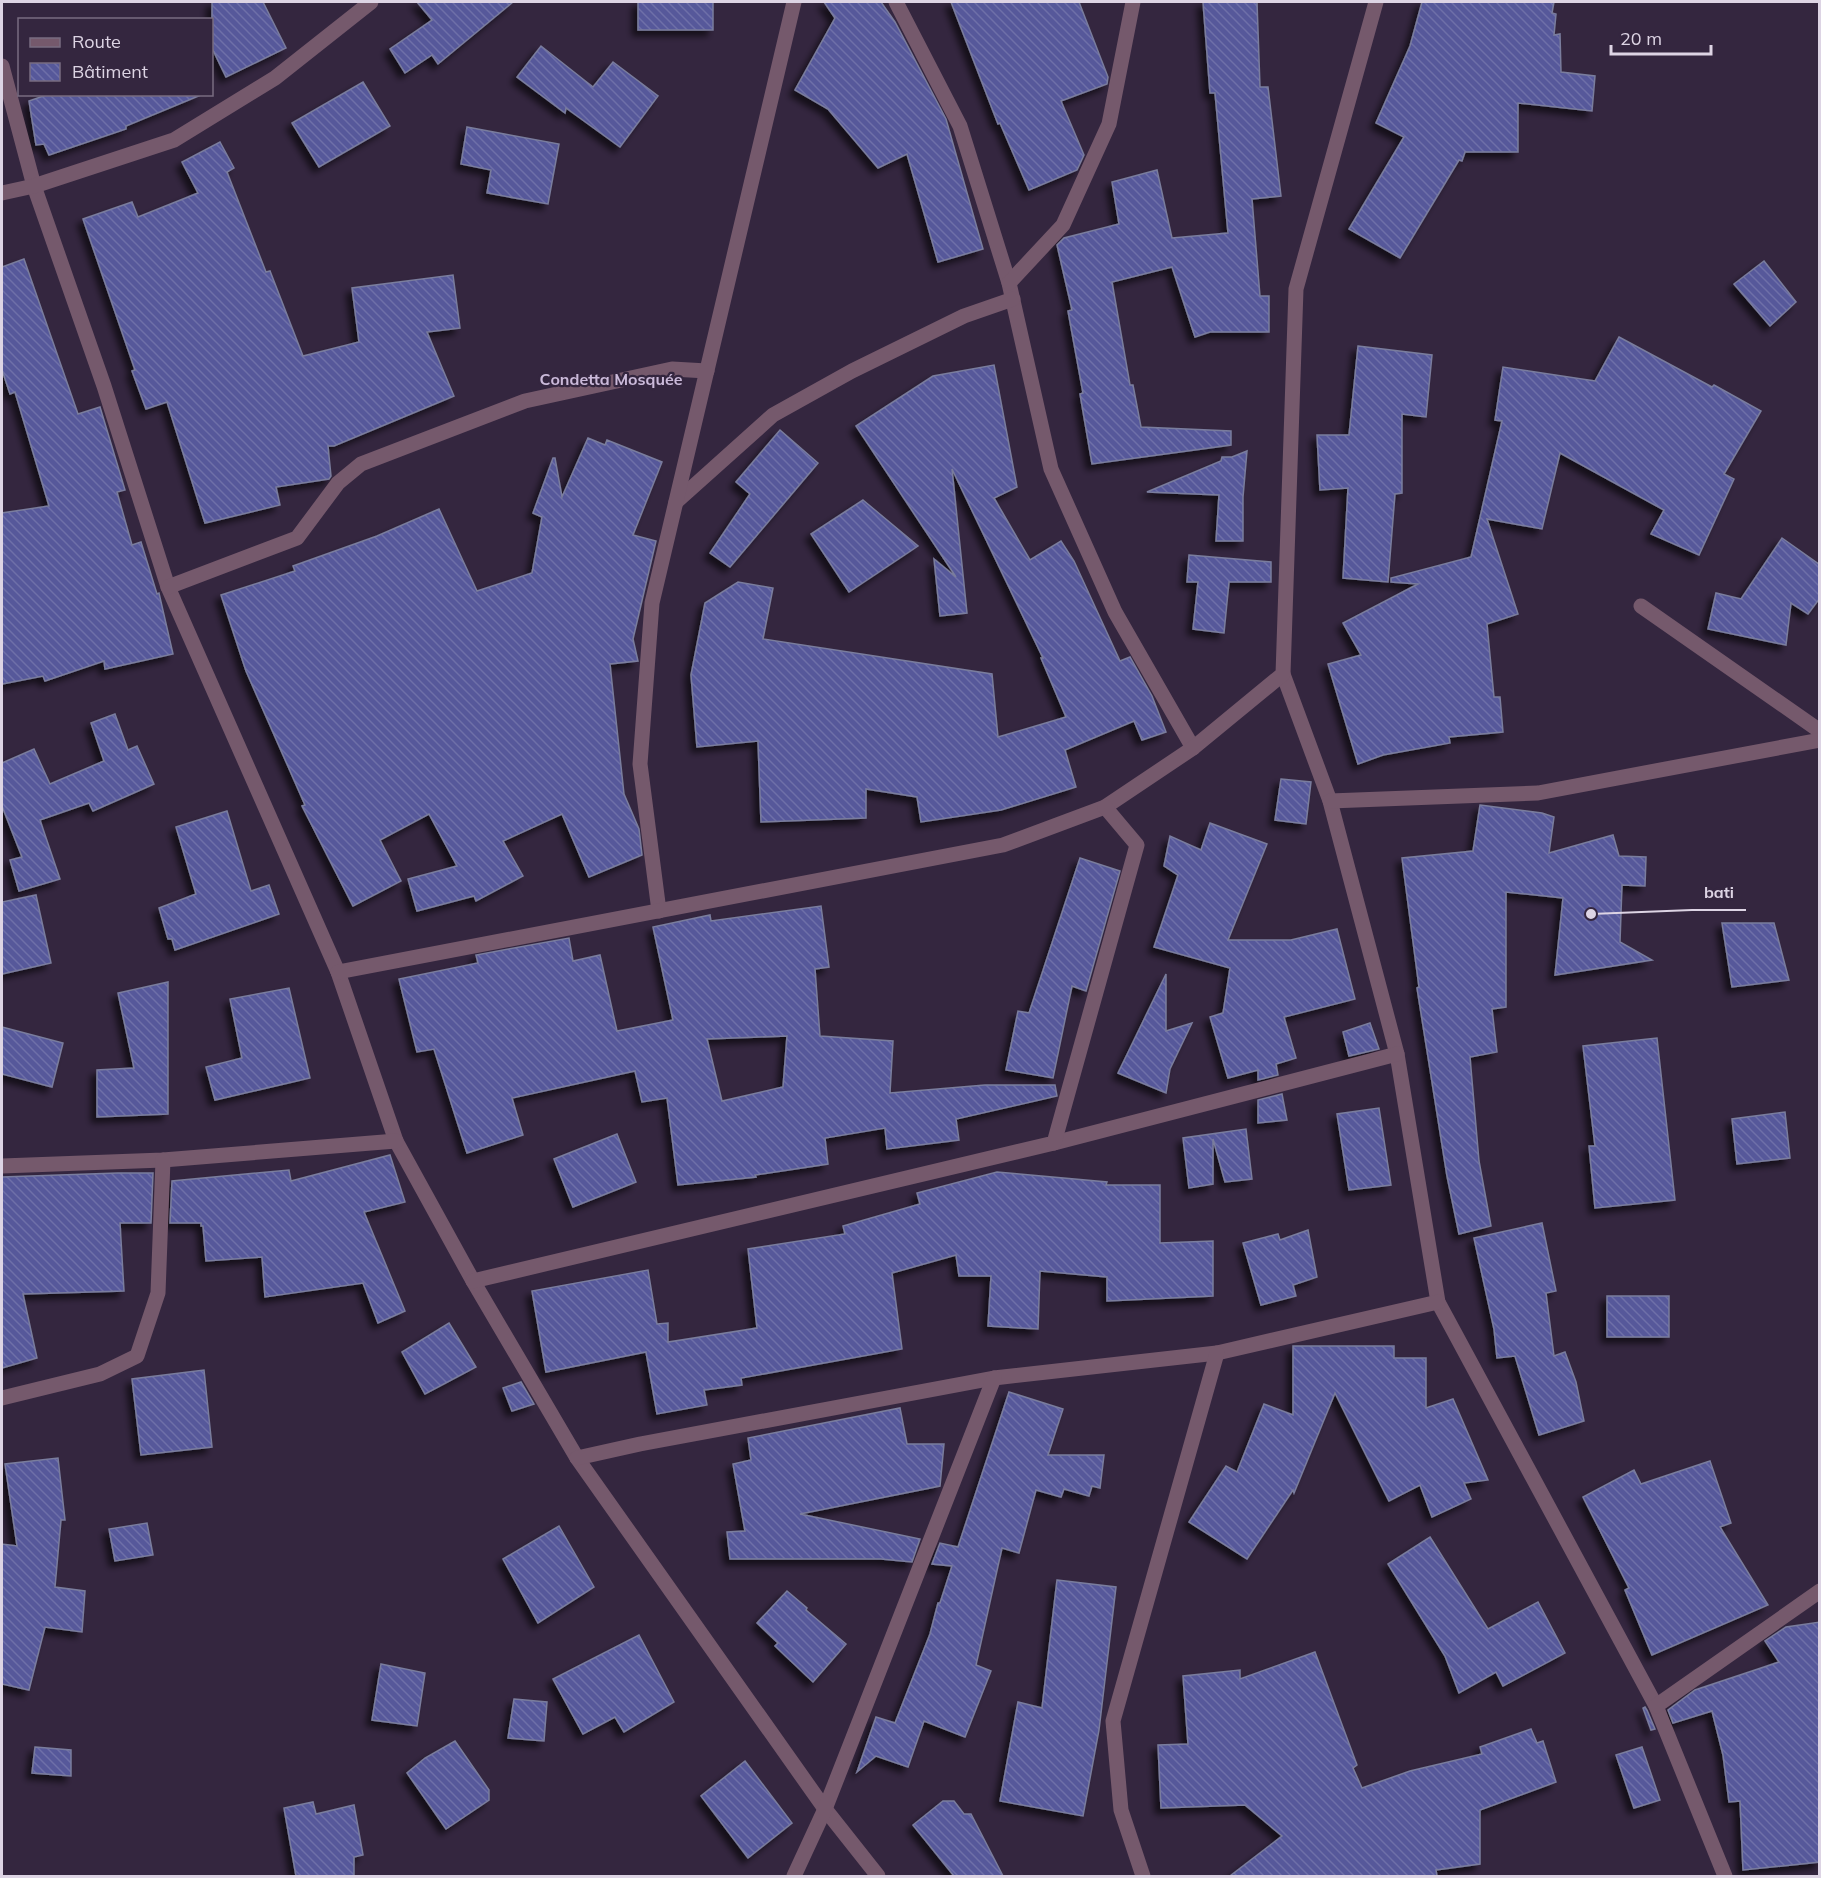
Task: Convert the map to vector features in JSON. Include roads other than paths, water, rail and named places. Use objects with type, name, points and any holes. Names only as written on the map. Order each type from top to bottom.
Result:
[{"type":"street","points":[[2,193],[34,186],[174,140],[275,78],[371,2]]},
{"type":"street","points":[[659,911],[640,764],[652,603],[794,2]]},
{"type":"street","points":[[896,2],[960,126],[1009,283],[1051,469],[1115,612],[1193,748]]},
{"type":"street","points":[[1009,283],[1063,225],[1109,124],[1132,2]]},
{"type":"street","points":[[1376,2],[1296,289],[1283,674],[1330,801],[1397,1054],[1438,1302],[1656,1706],[1725,1876]]},
{"type":"street","points":[[2,66],[34,186],[104,386],[168,587],[338,972],[396,1141],[577,1458],[825,1809],[878,1876]]},
{"type":"street","points":[[676,502],[773,415],[852,371],[964,316],[1013,299]]},
{"type":"street","points":[[168,587],[297,538],[338,483],[361,464],[525,401],[672,369],[707,371]]},
{"type":"street","points":[[1641,606],[1820,731]]},
{"type":"street","points":[[338,972],[1003,845],[1105,807],[1193,748],[1283,674]]},
{"type":"street","points":[[1330,801],[1538,793],[1820,740]]},
{"type":"street","points":[[1054,1143],[1137,845],[1105,807]]},
{"type":"street","points":[[474,1281],[1054,1143],[1397,1054]]},
{"type":"street","points":[[2,1166],[163,1160],[396,1141]]},
{"type":"street","points":[[2,1398],[100,1374],[137,1356],[158,1293],[163,1160]]},
{"type":"street","points":[[577,1458],[640,1444],[994,1378],[1217,1353],[1438,1302]]},
{"type":"street","points":[[1143,1876],[1121,1810],[1113,1721],[1217,1353]]},
{"type":"street","points":[[795,1876],[825,1809],[994,1378]]},
{"type":"street","points":[[1656,1706],[1820,1591]]},
{"type":"place","name":"bati","points":[[1591,914]]},
{"type":"district","name":"Сondetta Mosquée","points":[[611,379]]}]
